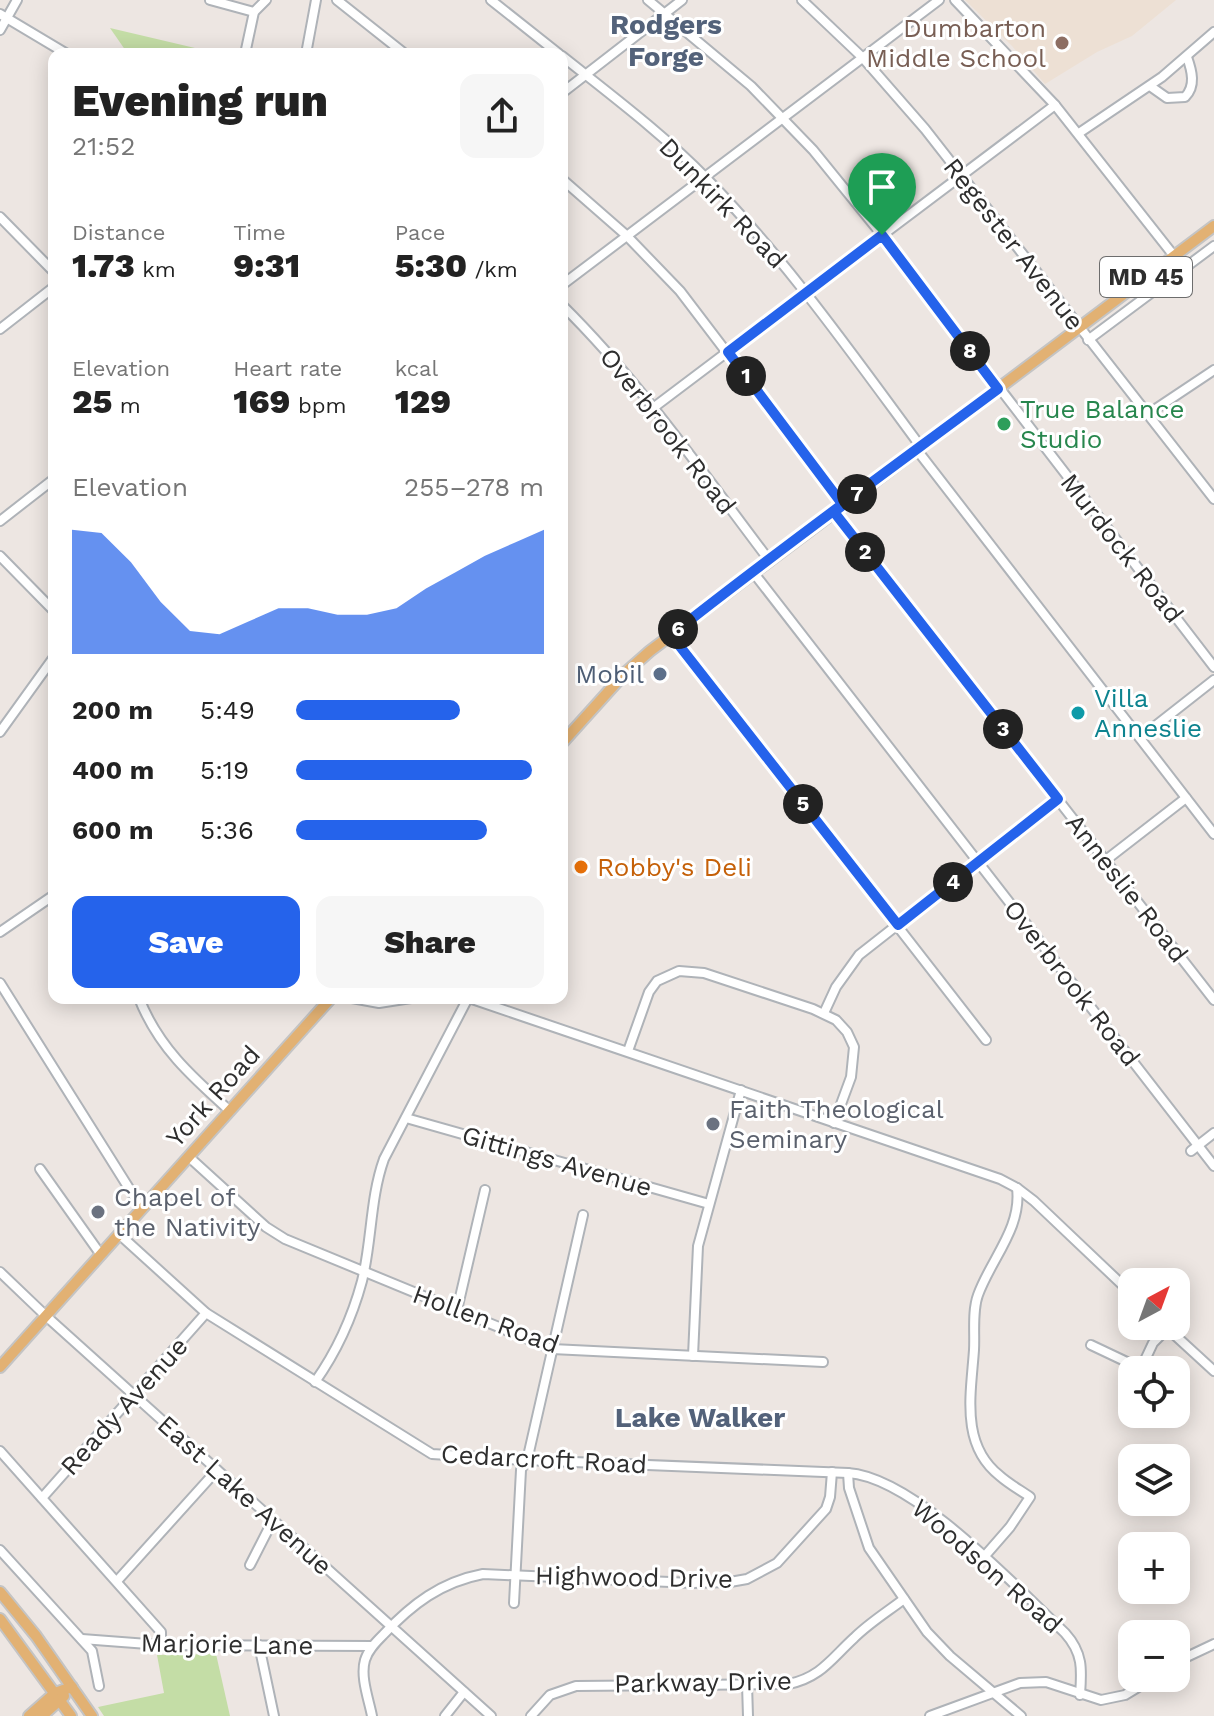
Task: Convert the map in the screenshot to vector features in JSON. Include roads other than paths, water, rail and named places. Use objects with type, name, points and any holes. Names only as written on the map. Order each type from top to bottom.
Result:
[{"type":"main road","name":"MD 45","points":[[568,736],[628,669],[671,635],[1214,226]]},
{"type":"main road","name":"York Road","points":[[0,1367],[326,1004]]},
{"type":"main road","points":[[0,1592],[92,1716]]},
{"type":"main road","points":[[0,1619],[71,1716]]},
{"type":"main road","points":[[29,1716],[72,1687]]},
{"type":"main road","points":[[42,1716],[57,1697]]},
{"type":"street","points":[[0,30],[3,16],[17,0]]},
{"type":"street","points":[[210,0],[254,12]]},
{"type":"street","points":[[246,48],[254,12],[266,0]]},
{"type":"street","points":[[307,48],[316,0]]},
{"type":"street","points":[[337,0],[397,48]]},
{"type":"street","name":"Dunkirk Road","points":[[491,0],[551,48]]},
{"type":"street","name":"Murdock Road","points":[[648,0],[751,86],[829,169],[1214,667]]},
{"type":"street","points":[[568,89],[682,0]]},
{"type":"street","name":"Regester Avenue","points":[[802,0],[863,58],[962,175],[1078,329],[1214,499]]},
{"type":"street","points":[[568,280],[939,0]]},
{"type":"street","points":[[955,0],[1013,58],[1079,133],[1174,256]]},
{"type":"street","points":[[3,16],[57,48]]},
{"type":"street","points":[[1079,133],[1150,86],[1214,32]]},
{"type":"street","points":[[1150,86],[1167,98],[1185,97],[1192,86],[1187,57]]},
{"type":"street","name":"Dunkirk Road","points":[[568,61],[705,177],[763,239],[1214,834]]},
{"type":"street","points":[[653,408],[1055,105]]},
{"type":"street","name":"Anneslie Road","points":[[568,184],[626,235],[680,291],[728,352],[838,508],[1214,1000]]},
{"type":"street","points":[[0,217],[48,266]]},
{"type":"street","points":[[1088,340],[1214,246]]},
{"type":"street","points":[[0,329],[48,292]]},
{"type":"street","name":"Overbrook Road","points":[[568,311],[653,408],[769,560]]},
{"type":"street","points":[[1148,414],[1214,370]]},
{"type":"street","points":[[0,521],[48,484]]},
{"type":"street","points":[[0,556],[48,605]]},
{"type":"street","name":"Overbrook Road","points":[[753,572],[1195,1148],[1214,1166]]},
{"type":"street","points":[[671,635],[986,1040]]},
{"type":"street","points":[[0,732],[48,665]]},
{"type":"street","points":[[1140,738],[1214,680]]},
{"type":"street","points":[[1106,860],[1186,798]]},
{"type":"street","points":[[824,1013],[836,987],[859,955],[1058,799]]},
{"type":"street","points":[[0,932],[48,899]]},
{"type":"street","points":[[628,1051],[649,992],[657,981],[679,971],[704,973],[824,1013],[843,1027],[854,1047],[851,1077],[834,1123]]},
{"type":"street","points":[[0,983],[142,1209]]},
{"type":"street","points":[[142,1004],[156,1035],[175,1060],[230,1111]]},
{"type":"street","points":[[315,1382],[344,1334],[363,1272],[379,1174],[465,1004]]},
{"type":"street","points":[[486,1004],[980,1172],[1017,1188],[1118,1281]]},
{"type":"street","points":[[693,1356],[697,1261],[709,1204],[741,1090]]},
{"type":"street","name":"Gittings Avenue","points":[[406,1118],[709,1204]]},
{"type":"street","points":[[1195,1148],[1214,1133]]},
{"type":"street","name":"Hollen Road","points":[[189,1157],[271,1231],[552,1349],[823,1362]]},
{"type":"street","points":[[40,1169],[101,1255]]},
{"type":"street","points":[[983,1558],[1010,1527],[1030,1497],[999,1476],[987,1463],[974,1439],[969,1410],[977,1297],[1012,1225],[1017,1211],[1017,1188]]},
{"type":"street","points":[[457,1310],[485,1190]]},
{"type":"street","points":[[514,1603],[521,1470],[583,1215]]},
{"type":"street","name":"Cedarcroft Road","points":[[119,1234],[206,1313],[432,1454],[848,1473]]},
{"type":"street","name":"East Lake Avenue","points":[[0,1272],[491,1716]]},
{"type":"street","name":"Ready Avenue","points":[[42,1498],[206,1313]]},
{"type":"street","points":[[1091,1345],[1137,1364],[1145,1360],[1156,1340]]},
{"type":"street","points":[[1181,1340],[1214,1371]]},
{"type":"street","points":[[0,1451],[161,1632],[161,1645]]},
{"type":"street","points":[[117,1581],[217,1470]]},
{"type":"street","name":"Highwood Drive","points":[[372,1646],[429,1593],[455,1581],[483,1574],[678,1583],[747,1579],[777,1563],[826,1509],[832,1472]]},
{"type":"street","points":[[848,1473],[849,1488],[869,1548],[904,1599],[939,1646],[1021,1716]]},
{"type":"street","name":"Woodson Road","points":[[848,1473],[880,1481],[919,1504],[1075,1643],[1083,1665],[1080,1695]]},
{"type":"street","points":[[250,1565],[273,1520]]},
{"type":"street","points":[[0,1550],[92,1651],[99,1686]]},
{"type":"street","name":"Parkway Drive","points":[[531,1716],[550,1695],[576,1686],[789,1684],[812,1677],[855,1637],[904,1599]]},
{"type":"street","name":"Marjorie Lane","points":[[82,1639],[161,1645],[372,1646]]},
{"type":"street","points":[[1190,1655],[1214,1644]]},
{"type":"street","points":[[259,1645],[274,1716]]},
{"type":"street","points":[[372,1646],[364,1665],[372,1716]]},
{"type":"street","points":[[930,1716],[1020,1683],[1046,1682],[1101,1700],[1117,1698],[1128,1692]]},
{"type":"street","points":[[747,1684],[748,1716]]},
{"type":"street","points":[[445,1716],[464,1692]]},
{"type":"place","name":"Dumbarton Middle School","points":[[1062,43]]},
{"type":"place","name":"True Balance Studio","points":[[1004,424]]},
{"type":"place","name":"Mobil","points":[[660,674]]},
{"type":"place","name":"Villa Anneslie","points":[[1078,713]]},
{"type":"place","name":"Robby's Deli","points":[[581,867]]},
{"type":"place","name":"Faith Theological Seminary","points":[[713,1124]]},
{"type":"place","name":"Chapel of the Nativity","points":[[98,1212]]},
{"type":"district","name":"Rodgers Forge","points":[[666,40]]},
{"type":"district","name":"Lake Walker","points":[[700,1417]]}]
